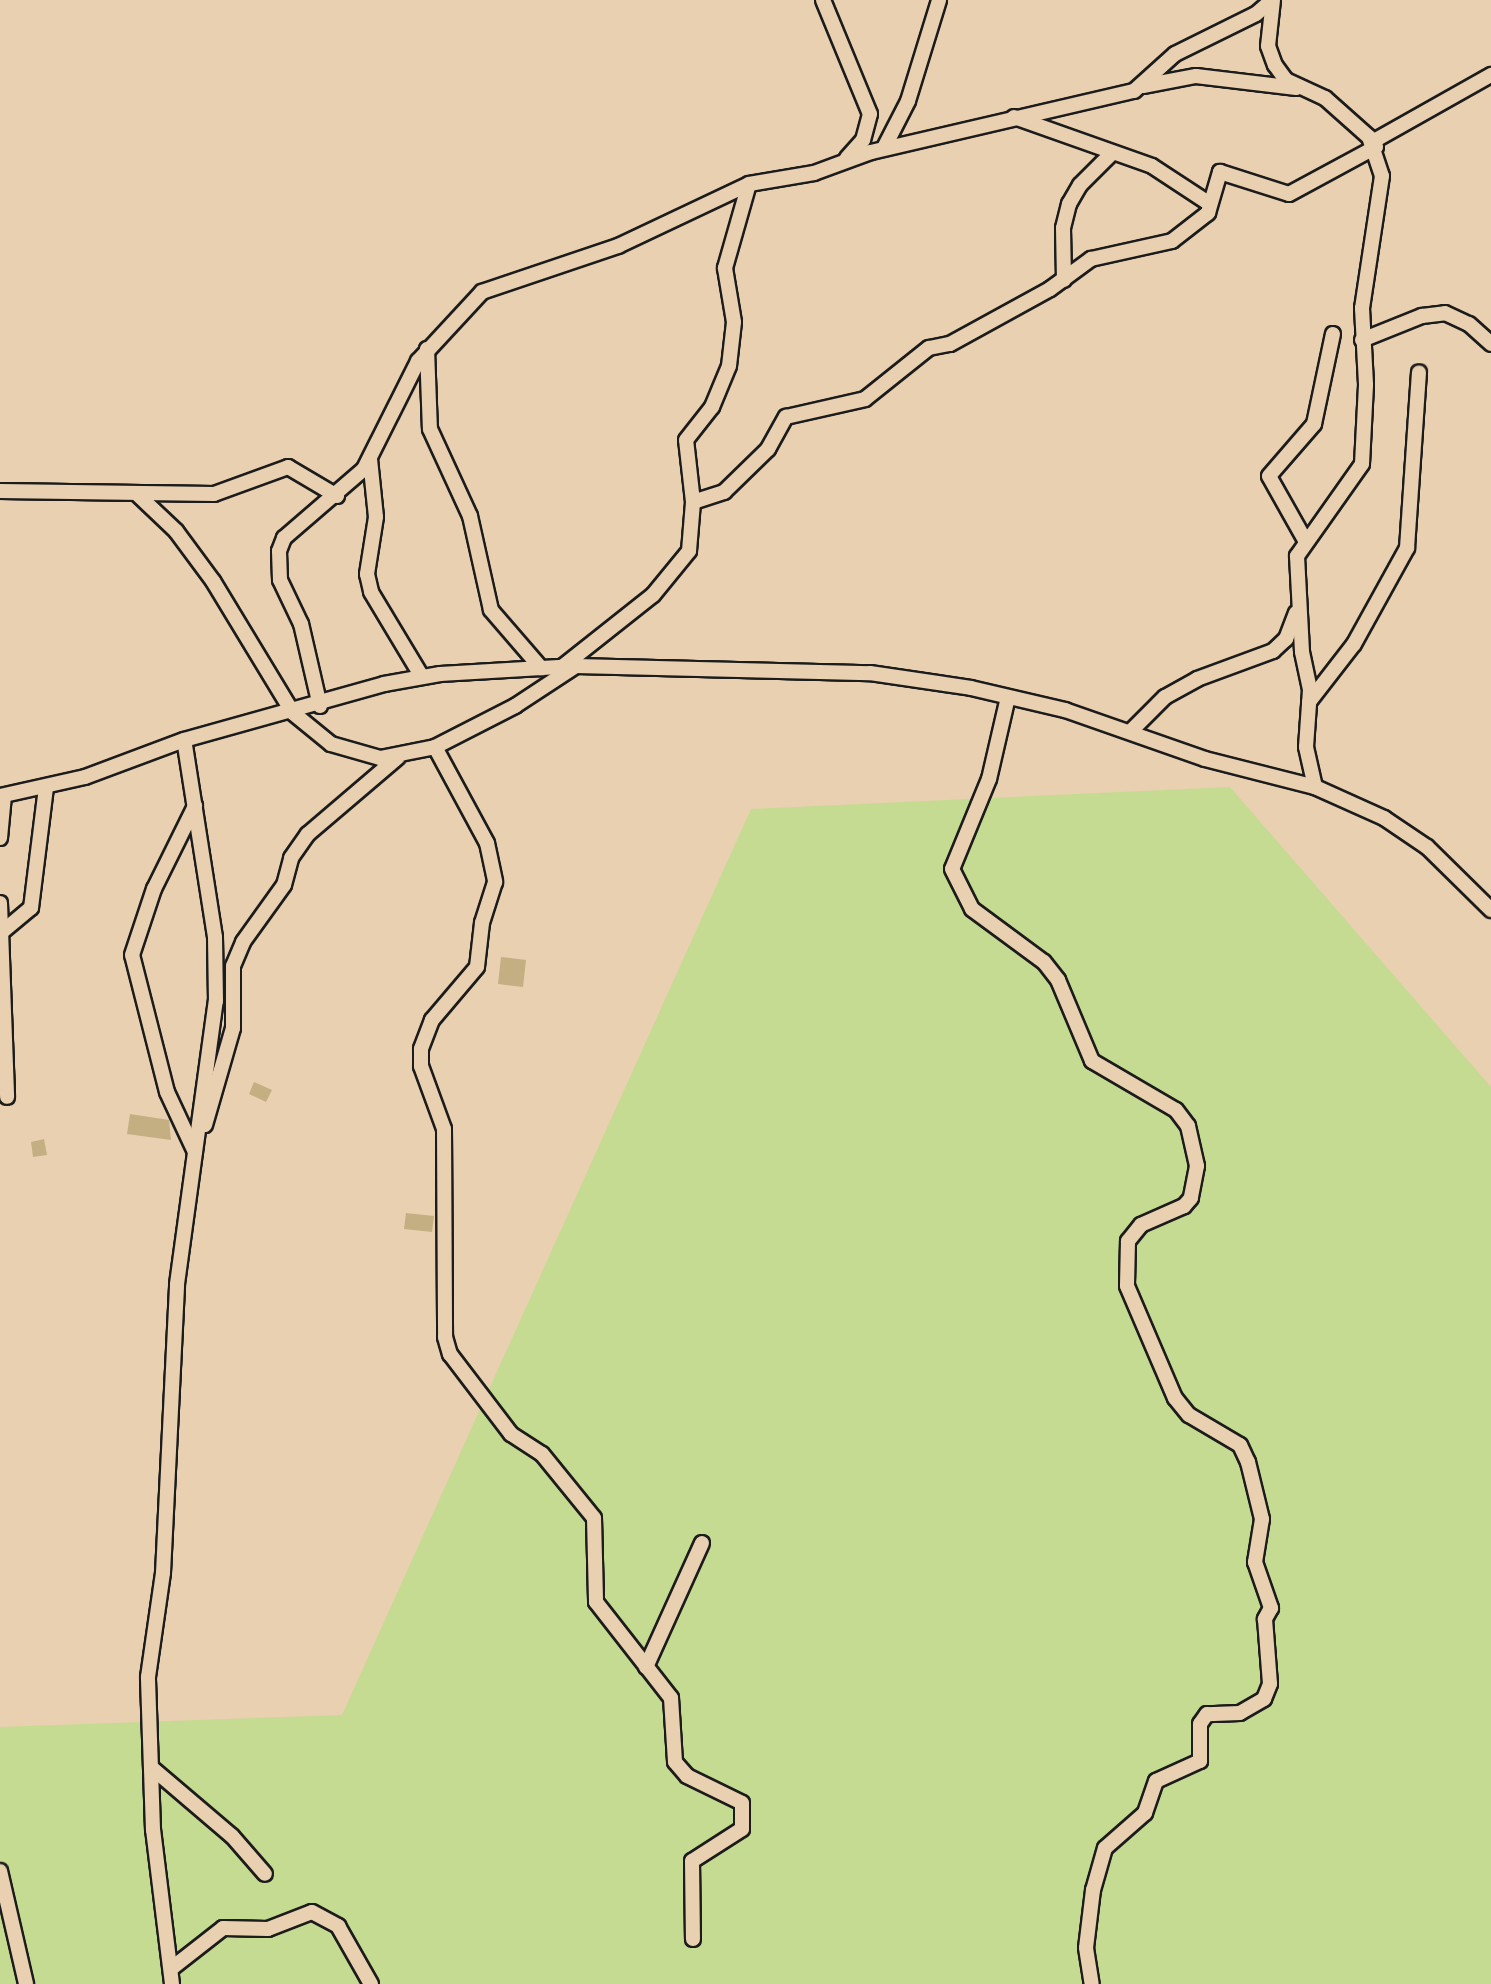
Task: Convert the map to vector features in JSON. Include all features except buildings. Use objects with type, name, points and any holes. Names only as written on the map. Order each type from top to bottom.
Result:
[{"type":"street","points":[[823,0],[870,114],[863,140],[845,161]]},
{"type":"street","points":[[884,148],[908,101],[939,0]]},
{"type":"street","points":[[1142,86],[1175,54],[1256,14],[1272,0]]},
{"type":"street","points":[[1272,0],[1268,46],[1275,65],[1286,80],[1325,98],[1374,144],[1382,176],[1377,238],[1362,308],[1362,464],[1333,510],[1305,540],[1297,556],[1309,702],[1306,747],[1315,787]]},
{"type":"street","points":[[693,502],[724,492],[768,449],[786,417],[852,405],[929,348],[950,344],[1064,280],[1091,259],[1172,241],[1208,213],[1212,184],[1224,171],[1289,194],[1491,75]]},
{"type":"street","points":[[320,706],[301,624],[276,566],[284,538],[337,496],[370,459],[427,349],[482,292],[618,246],[749,184],[801,177],[884,148],[1196,76],[1303,88]]},
{"type":"street","points":[[1013,117],[1152,166],[1210,204]]},
{"type":"street","points":[[1064,280],[1063,228],[1069,204],[1080,185],[1112,153]]},
{"type":"street","points":[[137,494],[176,531],[213,581],[293,713],[331,744],[358,754],[398,757],[435,747],[515,706],[569,667],[680,567],[689,551],[693,502],[686,440],[712,407],[729,366],[734,322],[725,268],[749,184]]},
{"type":"street","points":[[1362,340],[1422,316],[1445,313],[1469,324],[1491,344]]},
{"type":"street","points":[[1305,540],[1269,476],[1314,424],[1333,334]]},
{"type":"street","points":[[427,349],[430,429],[470,516],[491,610],[541,668]]},
{"type":"street","points":[[1309,702],[1354,644],[1407,548],[1419,372]]},
{"type":"street","points":[[370,459],[376,517],[367,574],[371,592],[422,677]]},
{"type":"street","points":[[0,491],[214,494],[288,467],[337,496]]},
{"type":"street","points":[[1131,731],[1165,697],[1197,679],[1273,651],[1286,639],[1299,606]]},
{"type":"street","points":[[0,838],[2,796],[46,788],[184,740],[422,677],[569,667],[870,673],[1008,697],[1131,731],[1205,759],[1315,787],[1384,818],[1450,864],[1491,910]]},
{"type":"street","points":[[1008,697],[989,779],[952,869],[972,909],[1044,962],[1058,980],[1092,1061],[1176,1110],[1188,1126],[1197,1166],[1191,1198],[1184,1206],[1141,1225],[1128,1241],[1127,1286],[1175,1398],[1189,1415],[1244,1452],[1262,1519],[1255,1562],[1271,1608],[1265,1619],[1270,1684],[1264,1699],[1240,1713],[1207,1714],[1200,1724],[1200,1761],[1156,1781],[1145,1813],[1105,1848],[1093,1890],[1086,1948],[1092,1984]]},
{"type":"street","points":[[184,740],[215,937],[216,1001],[201,1086],[195,1176]]},
{"type":"street","points":[[435,747],[487,843],[495,882],[482,923],[477,967],[432,1020],[421,1049],[421,1066],[444,1129],[445,1337],[450,1354],[511,1434],[542,1454],[594,1518],[596,1602],[671,1698],[675,1762],[687,1776],[737,1799],[744,1809],[742,1829],[692,1861],[693,1939]]},
{"type":"street","points":[[172,1984],[153,1830],[148,1677],[165,1541],[177,1284],[195,1176],[233,1028],[233,966],[243,942],[284,885],[302,841],[398,757]]},
{"type":"street","points":[[2,932],[31,908],[46,788]]},
{"type":"street","points":[[195,805],[154,889],[132,955],[167,1092],[196,1155]]},
{"type":"street","points":[[1474,890],[1491,899]]},
{"type":"street","points":[[0,903],[7,1097]]},
{"type":"street","points":[[646,1667],[702,1543]]},
{"type":"street","points":[[152,1768],[222,1826],[265,1874]]},
{"type":"street","points":[[1,1881],[26,1984]]},
{"type":"street","points":[[172,1968],[223,1928],[268,1929],[317,1912],[338,1926],[371,1984]]},
{"type":"green space","points":[[1230,787],[1491,1087],[1491,1984],[0,1984],[0,1727],[342,1715],[751,809]]}]
